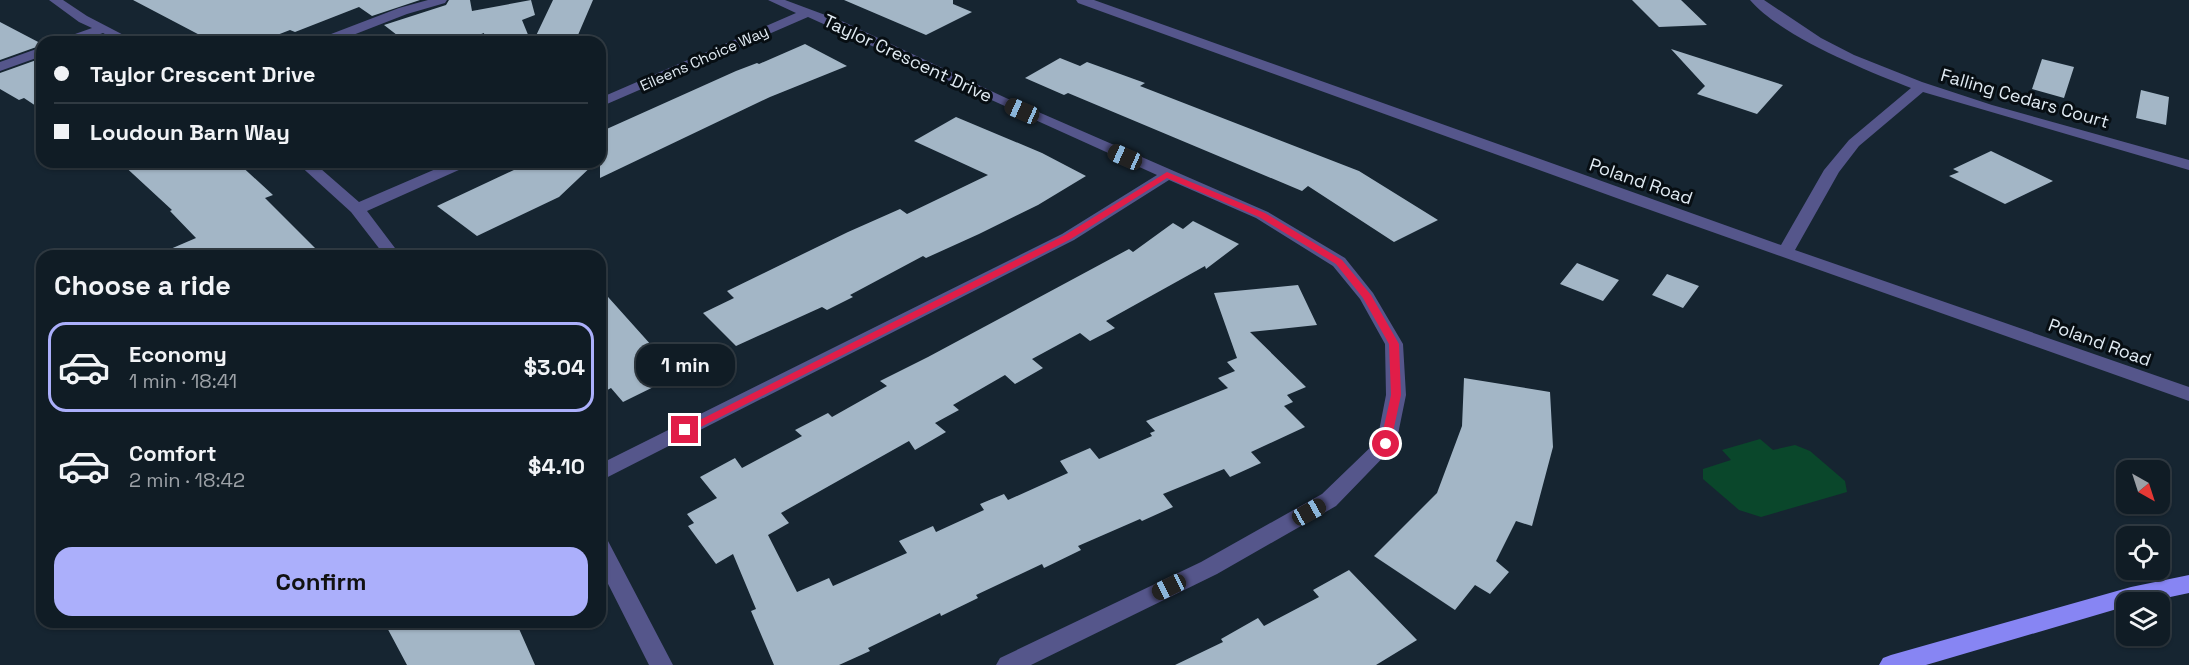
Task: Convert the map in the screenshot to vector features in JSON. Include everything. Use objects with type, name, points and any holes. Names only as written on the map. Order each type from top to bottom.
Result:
[{"type":"main road","points":[[1891,665],[2131,596],[2189,584]]},
{"type":"street","points":[[55,0],[68,10],[118,36]]},
{"type":"street","points":[[338,36],[403,11],[441,0]]},
{"type":"street","name":"Taylor Crescent Drive","points":[[774,0],[839,25],[1001,101],[1262,215],[1339,262],[1367,297],[1394,344],[1396,395],[1386,444],[1329,500],[1209,568],[1008,665]]},
{"type":"street","name":"Poland Road","points":[[1082,0],[2189,394]]},
{"type":"street","points":[[1756,0],[1779,19],[1809,38],[1845,57],[1920,87]]},
{"type":"street","name":"Eileens Choice Way","points":[[606,100],[807,13]]},
{"type":"street","points":[[83,36],[103,29]]},
{"type":"street","points":[[0,67],[36,53]]},
{"type":"street","name":"Falling Cedars Court","points":[[1785,252],[1839,161],[1854,143],[1920,87],[2189,165]]},
{"type":"street","points":[[311,168],[357,209],[388,250]]},
{"type":"street","points":[[357,209],[451,168]]},
{"type":"street","points":[[606,470],[1068,237],[1167,175]]},
{"type":"street","points":[[606,559],[661,665]]},
{"type":"green space","points":[[1760,439],[1773,450],[1795,445],[1810,451],[1845,481],[1847,492],[1761,517],[1739,510],[1703,479],[1703,469],[1731,460],[1722,450]]},
{"type":"building","points":[[133,0],[420,0],[372,16],[359,7],[295,32],[290,30],[274,36],[202,36]]},
{"type":"building","points":[[449,0],[470,0],[472,11],[531,0],[535,15],[522,20],[529,36],[484,36],[484,33],[476,36],[398,36],[384,25],[446,5]]},
{"type":"building","points":[[553,0],[593,0],[578,36],[536,36]]},
{"type":"building","points":[[844,0],[953,0],[953,4],[972,12],[926,35]]},
{"type":"building","points":[[1632,0],[1681,0],[1707,25],[1659,27]]},
{"type":"building","points":[[0,22],[36,41],[36,47],[0,60]]},
{"type":"building","points":[[805,44],[847,66],[770,97],[600,178],[600,168],[606,168],[606,129],[736,71],[759,64]]},
{"type":"building","points":[[1671,49],[1783,85],[1757,114],[1697,94],[1705,86]]},
{"type":"building","points":[[1060,58],[1080,66],[1087,62],[1145,83],[1140,86],[1359,171],[1438,220],[1394,242],[1308,186],[1302,191],[1068,93],[1064,95],[1025,78]]},
{"type":"building","points":[[2042,59],[2074,67],[2064,98],[2032,89]]},
{"type":"building","points":[[36,60],[36,106],[24,98],[19,100],[0,89],[0,73]]},
{"type":"building","points":[[2141,90],[2169,97],[2166,125],[2136,118]]},
{"type":"building","points":[[956,117],[1042,153],[1086,176],[1038,205],[979,234],[926,258],[923,256],[827,310],[822,307],[736,346],[703,313],[734,298],[727,291],[848,232],[900,209],[907,214],[988,175],[914,141]]},
{"type":"building","points":[[1991,151],[2053,181],[2005,204],[1949,176],[1959,172],[1953,169]]},
{"type":"building","points":[[126,168],[244,168],[273,195],[265,198],[317,250],[168,250],[196,238],[170,211],[172,210]]},
{"type":"building","points":[[518,168],[590,168],[559,197],[477,236],[437,206]]},
{"type":"building","points":[[1193,221],[1239,244],[1206,269],[1205,266],[1106,321],[1115,328],[1090,341],[1080,333],[1032,359],[1043,368],[1015,384],[1005,375],[953,405],[959,410],[935,423],[946,432],[915,450],[909,441],[781,513],[789,523],[768,535],[797,592],[829,578],[833,586],[907,553],[899,541],[933,526],[936,532],[984,510],[980,504],[1004,494],[1008,500],[1068,473],[1060,461],[1090,448],[1099,459],[1152,436],[1150,433],[1155,431],[1146,421],[1228,388],[1218,378],[1235,371],[1227,362],[1237,358],[1214,293],[1298,285],[1317,325],[1250,332],[1306,387],[1287,395],[1293,402],[1284,406],[1305,427],[1251,452],[1261,463],[1230,477],[1224,469],[1163,494],[1173,507],[1078,546],[1081,550],[1044,568],[1042,564],[976,595],[978,598],[941,616],[940,613],[868,648],[870,651],[839,665],[774,665],[751,611],[756,609],[733,554],[716,564],[688,526],[694,523],[687,514],[717,498],[700,477],[735,458],[742,468],[802,436],[795,430],[828,413],[832,417],[887,386],[880,381],[1129,249],[1133,252],[1173,223],[1183,229]]},
{"type":"building","points":[[1577,263],[1619,280],[1603,301],[1560,284]]},
{"type":"building","points":[[1667,274],[1699,286],[1683,308],[1652,295]]},
{"type":"building","points":[[606,295],[652,346],[660,342],[686,371],[623,402],[611,388],[606,391]]},
{"type":"building","points":[[1464,378],[1550,392],[1553,447],[1532,526],[1516,521],[1496,561],[1509,572],[1490,594],[1475,585],[1455,610],[1374,556],[1437,493],[1462,426]]},
{"type":"building","points":[[1349,570],[1417,640],[1376,665],[1175,665],[1223,642],[1221,639],[1258,618],[1264,626],[1319,597],[1313,590]]},
{"type":"building","points":[[387,628],[519,628],[535,665],[407,665]]},
{"type":"route","points":[[685,430],[1068,237],[1167,175],[1262,215],[1339,262],[1367,297],[1394,344],[1396,395],[1386,444]]}]
